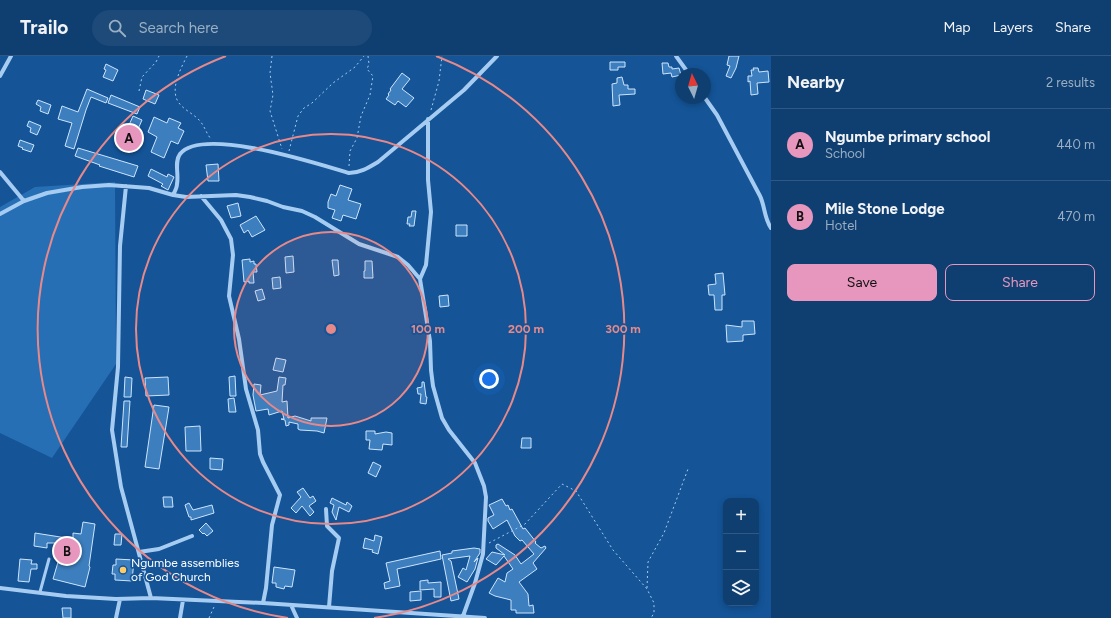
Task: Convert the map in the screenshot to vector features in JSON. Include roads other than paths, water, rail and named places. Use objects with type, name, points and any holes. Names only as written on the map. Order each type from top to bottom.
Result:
[{"type":"street","points":[[0,76],[11,56]]},
{"type":"street","points":[[173,195],[177,185],[177,162],[179,155],[190,146],[217,143],[254,148],[286,155],[349,173],[357,173],[378,162],[464,90],[496,56]]},
{"type":"street","points":[[676,56],[685,68]]},
{"type":"street","points":[[709,104],[717,115],[760,196],[771,228]]},
{"type":"street","points":[[428,119],[428,180],[431,212],[426,264],[420,279],[430,341],[432,375],[442,418],[449,430],[475,463],[485,491],[486,504],[483,554],[475,583],[463,616]]},
{"type":"street","points":[[0,172],[24,201]]},
{"type":"street","points":[[0,214],[24,201],[47,194],[82,187],[109,185],[149,188],[186,197],[236,195],[250,197],[315,216],[359,244],[398,257],[408,265],[420,279]]},
{"type":"street","points":[[126,186],[120,246],[118,367],[112,430],[121,487],[151,598]]},
{"type":"street","points":[[200,196],[221,220],[231,239],[233,255],[228,296],[239,339],[246,389],[258,430],[262,462],[280,495],[272,526],[266,588],[263,603]]},
{"type":"street","points":[[326,509],[327,526],[339,538],[332,570],[329,607]]},
{"type":"street","points":[[139,552],[159,549],[192,536]]},
{"type":"street","points":[[0,588],[66,596],[263,603],[485,618]]},
{"type":"street","points":[[116,618],[120,599]]},
{"type":"street","points":[[180,618],[183,600]]},
{"type":"street","points":[[291,605],[297,618]]},
{"type":"lane","points":[[40,592],[49,559]]},
{"type":"place","name":"Ngumbe primary school","points":[[129,138]]},
{"type":"place","name":"Mile Stone Lodge","points":[[67,551]]},
{"type":"place","name":"Ngumbe assemblies of God Church","points":[[123,570]]}]
